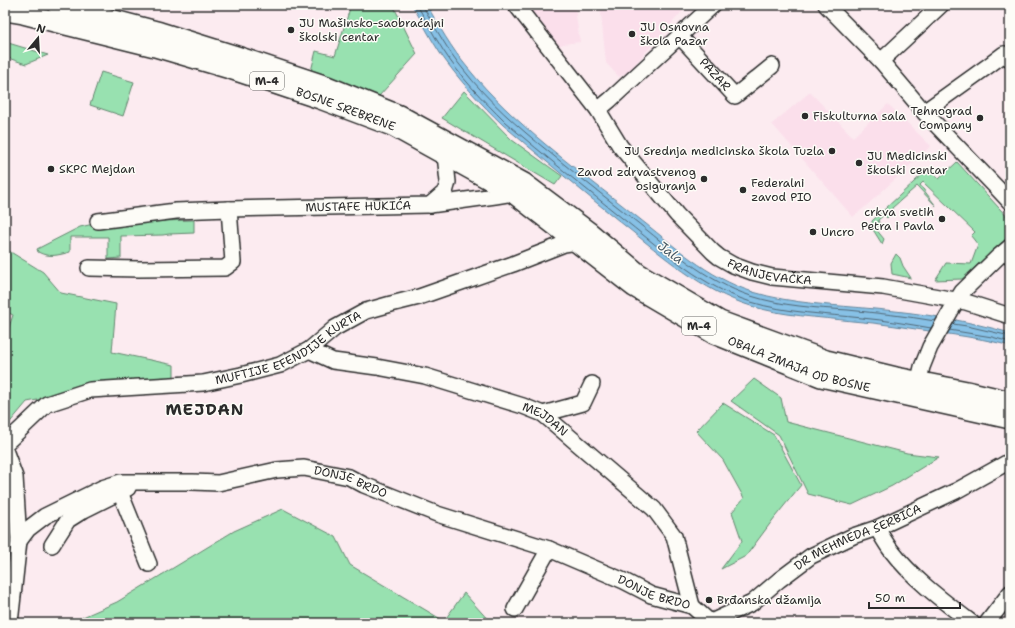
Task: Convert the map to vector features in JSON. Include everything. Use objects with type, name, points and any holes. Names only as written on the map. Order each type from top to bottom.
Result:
[{"type":"main road","name":"BOSNE SREBRENE","points":[[57,5],[160,32],[240,56],[327,86],[399,115],[519,188]]},
{"type":"main road","name":"BOSNE SREBRENE","points":[[25,11],[240,72],[320,99],[392,126],[444,155],[519,188]]},
{"type":"main road","name":"OBALA ZMAJA OD BOSNE","points":[[519,188],[577,242],[634,287],[714,334],[821,377],[919,382],[1010,419]]},
{"type":"main road","name":"OBALA ZMAJA OD BOSNE","points":[[519,188],[588,231],[638,273],[720,320],[826,360],[896,377],[1010,401]]},
{"type":"street","name":"FRANJEVAČKA","points":[[516,5],[598,110],[620,146],[677,215],[719,257],[733,265],[772,277],[883,287],[957,300],[1010,316]]},
{"type":"street","points":[[598,110],[713,5]]},
{"type":"street","points":[[881,61],[941,5]]},
{"type":"street","points":[[832,7],[881,61],[925,113],[1010,202]]},
{"type":"street","name":"PAZAR","points":[[679,37],[736,96],[772,66]]},
{"type":"street","points":[[925,113],[928,109],[1004,54],[1010,59]]},
{"type":"street","points":[[430,205],[445,192],[448,182],[444,155]]},
{"type":"street","name":"MUSTAFE HUKIĆA","points":[[98,221],[176,211],[430,205],[495,196],[519,188]]},
{"type":"street","points":[[89,268],[225,268],[233,262],[229,209]]},
{"type":"street","name":"MUFTIJE EFENDIJE KURTA","points":[[5,444],[47,404],[90,390],[188,384],[242,375],[280,366],[309,350],[335,328],[366,311],[419,297],[514,264],[564,244],[577,242]]},
{"type":"street","points":[[919,382],[930,347],[962,292],[1010,247]]},
{"type":"street","name":"MEJDAN","points":[[309,350],[333,361],[425,376],[523,406],[543,414],[654,509],[674,536],[692,606]]},
{"type":"street","points":[[543,414],[583,403],[592,384]]},
{"type":"street","points":[[5,450],[15,477],[19,541],[10,623]]},
{"type":"street","name":"DR MEHMEDA ŠERBIĆA","points":[[711,623],[752,603],[811,556],[853,536],[877,528],[956,491],[1010,461]]},
{"type":"street","name":"DONJE BRDO","points":[[19,541],[28,529],[45,516],[102,488],[121,482],[218,483],[277,470],[304,468],[349,477],[364,486],[437,514],[549,549],[624,581],[651,595],[692,606],[711,623]]},
{"type":"street","name":"DONJE BRDO","points":[[52,545],[68,520],[84,510],[120,492],[144,482]]},
{"type":"street","points":[[120,492],[149,564]]},
{"type":"street","points":[[877,528],[900,561],[920,581],[972,623]]},
{"type":"street","points":[[515,609],[549,549]]},
{"type":"street","points":[[5,601],[15,587]]},
{"type":"street","points":[[987,623],[1010,593]]},
{"type":"shaded area","points":[[523,5],[575,5],[580,42],[563,44],[556,48]]},
{"type":"shaded area","name":"JU Osnovna škola Pazar","points":[[600,5],[688,5],[628,72],[619,77],[606,63]]},
{"type":"shaded area","name":"JU Medicinski školski centar","points":[[810,92],[853,137],[888,104],[931,146],[853,217],[772,124]]},
{"type":"green space","points":[[351,5],[393,5],[417,54],[379,96],[311,71],[316,51],[335,56]]},
{"type":"green space","points":[[5,42],[48,55],[26,64],[5,57]]},
{"type":"green space","points":[[101,72],[134,82],[123,116],[90,105]]},
{"type":"green space","points":[[464,91],[512,140],[562,176],[555,185],[442,118]]},
{"type":"green space","points":[[957,162],[1010,220],[1010,235],[962,279],[935,280],[946,263],[971,264],[978,245],[971,236],[975,232],[923,182],[920,185],[936,206],[917,186],[892,208],[891,215],[887,218],[884,215],[878,220],[880,225],[875,228],[884,239],[882,244],[872,228],[872,221],[928,169],[939,179]]},
{"type":"green space","points":[[194,220],[194,233],[121,236],[121,258],[108,259],[108,237],[70,237],[70,252],[58,255],[42,254],[38,252],[37,249],[80,227],[98,223]]},
{"type":"green space","points":[[5,250],[43,272],[61,293],[116,304],[112,352],[174,365],[174,378],[90,390],[27,402],[6,427],[5,339],[13,315],[5,311]]},
{"type":"green space","points":[[896,254],[900,258],[903,266],[911,278],[892,274],[891,263]]},
{"type":"green space","points":[[754,379],[781,398],[786,422],[907,453],[939,457],[892,486],[852,505],[808,494],[779,435],[731,401]]},
{"type":"green space","points":[[723,403],[774,435],[801,485],[746,556],[721,569],[742,541],[732,512],[744,498],[723,460],[696,431]]},
{"type":"green space","points":[[283,509],[336,537],[350,565],[444,621],[464,593],[491,623],[76,623],[76,620],[117,602],[234,531]]},
{"type":"water","name":"Jala","points":[[412,5],[427,5],[461,60],[485,88],[505,108],[547,146],[677,249],[721,278],[753,292],[783,299],[814,304],[909,313],[977,324],[1010,333],[1010,346],[992,341],[894,326],[776,312],[751,306],[733,299],[700,282],[653,249],[503,125],[486,108],[447,63]]},
{"type":"place","name":"JU Mašinsko-saobraćajni školski centar","points":[[291,30]]},
{"type":"place","name":"JU Osnovna škola Pazar","points":[[632,34]]},
{"type":"place","name":"Fiskulturna sala","points":[[805,116]]},
{"type":"place","name":"Tehnograd Company","points":[[980,118]]},
{"type":"place","name":"JU Srednja medicinska škola Tuzla","points":[[832,151]]},
{"type":"place","name":"JU Medicinski školski centar","points":[[859,163]]},
{"type":"place","name":"SKPC Mejdan","points":[[51,169]]},
{"type":"place","name":"Zavod zdrvastvenog osiguranja","points":[[704,179]]},
{"type":"place","name":"Federalni zavod PIO","points":[[743,190]]},
{"type":"place","name":"crkva svetih Petra i Pavla","points":[[942,219]]},
{"type":"place","name":"Uncro","points":[[813,232]]},
{"type":"place","name":"Brđanska džamija","points":[[709,600]]},
{"type":"district","name":"MEJDAN","points":[[205,409]]}]
